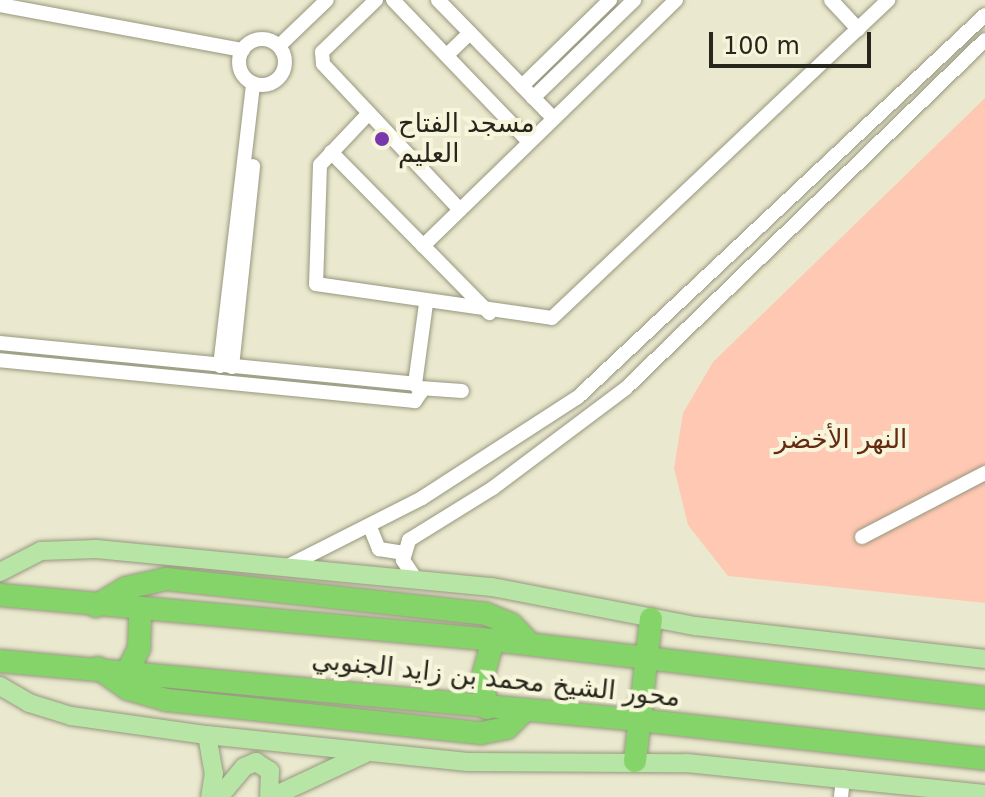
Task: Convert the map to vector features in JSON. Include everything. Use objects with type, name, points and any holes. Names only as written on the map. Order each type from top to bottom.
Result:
[{"type":"highway","name":"محور الشيخ محمد بن زايد الجنوبي","points":[[96,606],[126,588],[166,579],[486,614],[511,624],[530,644]]},
{"type":"highway","name":"محور الشيخ محمد بن زايد الجنوبي","points":[[0,595],[140,611],[493,640],[985,698]]},
{"type":"highway","points":[[128,670],[139,648],[140,611]]},
{"type":"highway","points":[[635,761],[651,619]]},
{"type":"highway","points":[[487,708],[482,680],[493,640]]},
{"type":"highway","name":"محور الشيخ محمد بن زايد الجنوبي","points":[[0,661],[97,667],[487,708],[639,720],[985,759]]},
{"type":"highway","points":[[97,667],[128,689],[166,700],[466,732],[501,731],[524,711]]},
{"type":"main road","points":[[0,572],[41,551],[74,548],[288,566],[415,578],[555,597],[651,619],[985,659]]},
{"type":"main road","points":[[0,686],[29,703],[71,716],[207,735],[468,762],[635,761],[843,777],[922,792],[985,794]]},
{"type":"main road","points":[[207,735],[214,773],[210,797]]},
{"type":"main road","points":[[219,797],[244,767],[256,762],[270,771],[271,797],[340,761],[373,752]]},
{"type":"street","points":[[279,46],[327,0]]},
{"type":"street","points":[[376,0],[321,58],[460,210]]},
{"type":"street","points":[[393,0],[529,142]]},
{"type":"street","points":[[438,0],[553,118]]},
{"type":"street","points":[[522,86],[610,0]]},
{"type":"street","points":[[533,98],[634,0]]},
{"type":"street","points":[[423,246],[676,0]]},
{"type":"street","points":[[831,0],[858,29]]},
{"type":"street","points":[[369,113],[331,152],[318,173],[316,284],[540,320],[564,311],[888,0]]},
{"type":"street","points":[[0,5],[243,50],[260,39],[279,46],[285,55],[281,77],[257,85]]},
{"type":"street","points":[[288,566],[370,527],[496,453],[610,371],[985,15]]},
{"type":"street","points":[[447,55],[470,33]]},
{"type":"street","points":[[403,553],[409,540],[493,488],[626,388],[985,40]]},
{"type":"street","points":[[243,50],[240,69],[257,85]]},
{"type":"street","points":[[226,366],[257,85]]},
{"type":"street","points":[[331,152],[489,313]]},
{"type":"street","points":[[0,360],[415,401],[426,304]]},
{"type":"street","points":[[0,343],[462,391]]},
{"type":"street","points":[[54,366],[57,349]]},
{"type":"street","points":[[862,537],[985,473]]},
{"type":"street","points":[[370,527],[379,549],[403,553]]},
{"type":"street","points":[[403,553],[415,578]]},
{"type":"street","points":[[841,797],[843,777]]},
{"type":"green space","name":"النهر الأخضر","points":[[985,98],[985,603],[728,576],[688,525],[674,468],[683,413],[713,362]]},
{"type":"place","name":"مسجد الفتاح العليم","points":[[382,139]]}]
